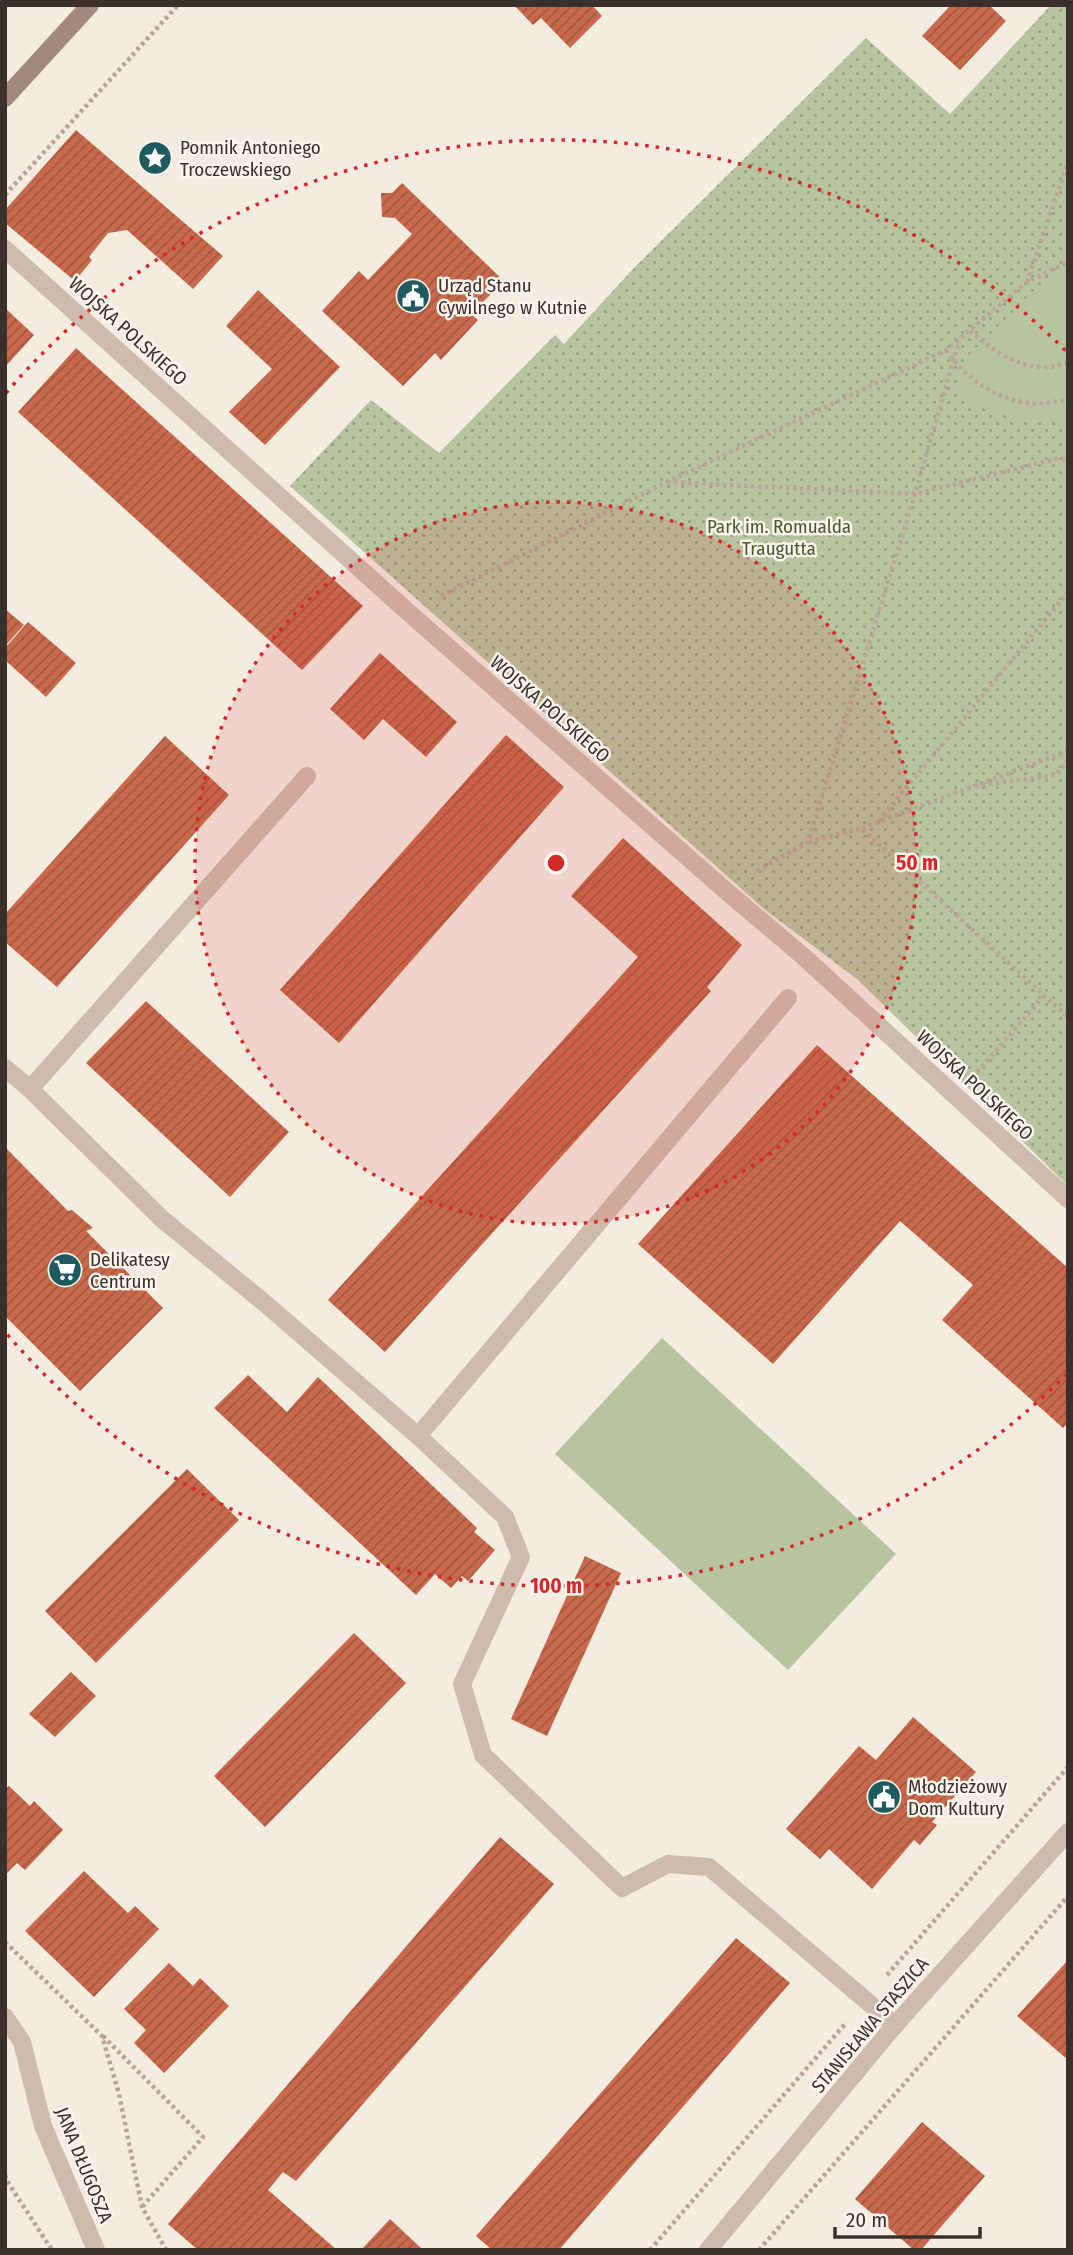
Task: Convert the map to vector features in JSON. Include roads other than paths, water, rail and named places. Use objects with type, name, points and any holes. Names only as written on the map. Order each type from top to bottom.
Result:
[{"type":"street","points":[[5,98],[90,5]]},
{"type":"street","name":"WOJSKA POLSKIEGO","points":[[5,249],[408,612],[804,957],[1068,1199]]},
{"type":"street","points":[[30,1089],[307,776]]},
{"type":"street","points":[[418,1436],[788,998]]},
{"type":"street","points":[[5,1068],[30,1089],[162,1219],[267,1305],[418,1436],[505,1517],[521,1557],[462,1684],[483,1755],[622,1888],[668,1864],[709,1867],[895,2025]]},
{"type":"street","name":"STANISŁAWA STASZICA","points":[[708,2250],[895,2025],[1068,1832]]},
{"type":"street","name":"JANA DŁUGOSZA","points":[[5,2017],[22,2042],[43,2126],[96,2250]]},
{"type":"place","name":"Pomnik Antoniego Troczewskiego","points":[[155,158]]},
{"type":"place","name":"Urząd Stanu Cywilnego w Kutnie","points":[[413,296]]},
{"type":"place","name":"Delikatesy Centrum","points":[[65,1270]]},
{"type":"place","name":"Młodzieżowy Dom Kultury","points":[[884,1797]]},
{"type":"park label","name":"Park im. Romualda Traugutta","points":[[779,537]]}]
